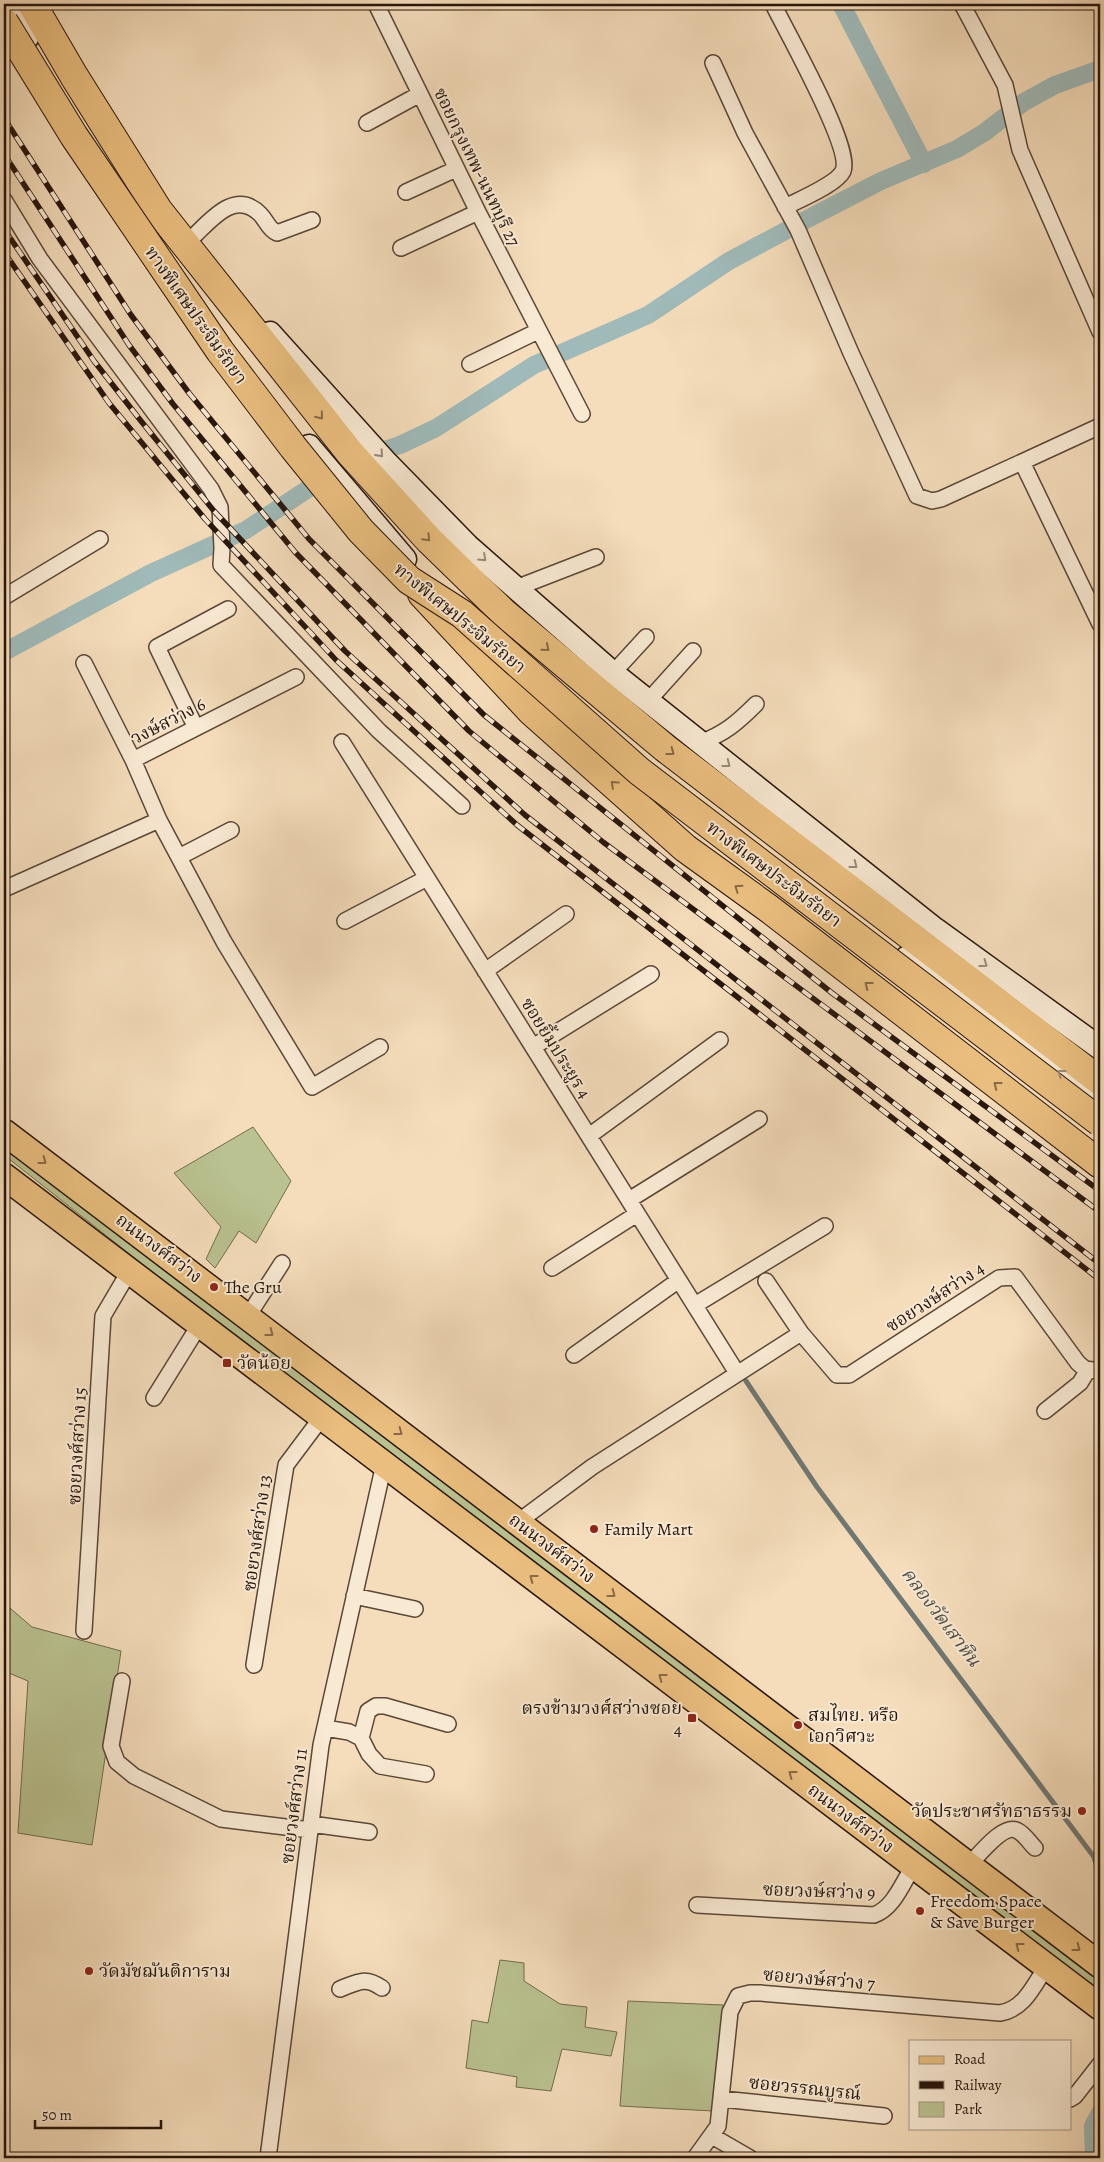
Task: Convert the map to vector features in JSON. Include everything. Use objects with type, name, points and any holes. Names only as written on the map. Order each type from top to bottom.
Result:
[{"type":"highway","name":"ทางพิเศษประจิมรัถยา","points":[[32,4],[74,76],[158,210],[350,453],[429,540],[504,613],[665,748],[1100,1081]]},
{"type":"highway","name":"ทางพิเศษประจิมรัถยา","points":[[4,22],[74,136],[220,351],[293,447],[361,531],[408,580],[462,614],[639,771],[1100,1122]]},
{"type":"highway","points":[[408,580],[531,711],[684,848],[768,908],[1100,1164]]},
{"type":"main road","points":[[8,4],[59,93],[142,223],[302,438],[424,582],[478,636],[642,764],[1100,1102]]},
{"type":"main road","points":[[42,4],[168,201],[229,287],[411,487],[468,546],[613,673],[700,743],[935,929],[1100,1048]]},
{"type":"main road","name":"ถนนวงศ์สว่าง","points":[[4,1132],[1100,1965]]},
{"type":"main road","name":"ถนนวงศ์สว่าง","points":[[4,1176],[1100,2007]]},
{"type":"street","name":"ซอยกรุงเทพ-นนทบุรี 27","points":[[376,4],[478,212],[582,414]]},
{"type":"street","points":[[773,4],[839,136],[845,166],[842,173],[828,184],[788,210]]},
{"type":"street","points":[[962,4],[1000,75],[1009,102],[1020,150],[1100,332]]},
{"type":"street","points":[[713,63],[745,133],[798,230],[917,496],[932,501],[941,499],[1100,426]]},
{"type":"street","points":[[367,123],[420,94]]},
{"type":"street","points":[[406,192],[456,168]]},
{"type":"street","points":[[4,200],[40,260],[210,489],[220,507],[221,564],[380,731],[462,806]]},
{"type":"street","points":[[193,237],[215,215],[234,204],[244,204],[251,207],[260,214],[271,230],[277,233],[312,220]]},
{"type":"street","points":[[401,248],[478,212]]},
{"type":"street","points":[[470,364],[538,331]]},
{"type":"street","points":[[1022,462],[1100,624]]},
{"type":"street","points":[[4,597],[100,539]]},
{"type":"street","points":[[516,588],[596,557]]},
{"type":"street","points":[[196,728],[157,646],[228,609]]},
{"type":"street","points":[[613,673],[646,638]]},
{"type":"street","points":[[648,701],[693,650]]},
{"type":"street","points":[[84,662],[133,760]]},
{"type":"street","name":"วงษ์สว่าง 6","points":[[296,677],[133,760],[159,820],[224,942],[312,1086],[380,1047]]},
{"type":"street","points":[[700,743],[733,727],[756,704]]},
{"type":"street","name":"ซอยยิ้มประยูร 4","points":[[342,742],[737,1373]]},
{"type":"street","points":[[4,889],[159,820]]},
{"type":"street","points":[[179,857],[231,830]]},
{"type":"street","points":[[345,921],[427,878]]},
{"type":"street","points":[[485,971],[566,914]]},
{"type":"street","points":[[533,1046],[651,974]]},
{"type":"street","points":[[588,1136],[720,1040]]},
{"type":"street","points":[[628,1200],[759,1119]]},
{"type":"street","points":[[552,1268],[637,1214]]},
{"type":"street","points":[[694,1305],[825,1226]]},
{"type":"street","points":[[248,1316],[282,1263]]},
{"type":"street","name":"ซอยวงศ์สว่าง 15","points":[[84,1631],[103,1316],[130,1270]]},
{"type":"street","name":"ซอยวงษ์สว่าง 4","points":[[766,1280],[801,1333],[837,1375],[849,1375],[998,1278],[1010,1276],[1015,1277],[1078,1363],[1094,1370]]},
{"type":"street","points":[[574,1355],[679,1280]]},
{"type":"street","points":[[154,1398],[200,1324]]},
{"type":"street","points":[[518,1522],[592,1467],[801,1333]]},
{"type":"street","points":[[1045,1411],[1094,1370]]},
{"type":"street","name":"ซอยวงศ์สว่าง 13","points":[[254,1665],[286,1465],[322,1416]]},
{"type":"street","name":"ซอยวงศ์สว่าง 11","points":[[268,2158],[310,1827],[325,1728],[384,1464]]},
{"type":"street","points":[[354,1596],[415,1609]]},
{"type":"street","points":[[122,1681],[111,1746],[117,1762],[134,1776],[221,1819],[369,1832]]},
{"type":"street","points":[[361,1738],[368,1711],[376,1706],[386,1706],[448,1724]]},
{"type":"street","points":[[325,1728],[349,1732],[361,1738],[369,1754],[380,1766],[426,1774]]},
{"type":"street","points":[[969,1865],[998,1835],[1009,1829],[1018,1830],[1035,1848]]},
{"type":"street","name":"ซอยวงษ์สว่าง 9","points":[[697,1905],[874,1915],[884,1912],[890,1905],[914,1865]]},
{"type":"street","name":"ซอยวงษ์สว่าง 7","points":[[696,2158],[718,2126],[730,2012],[738,1996],[755,1993],[1000,2014],[1012,2011],[1023,2003],[1046,1967]]},
{"type":"street","points":[[340,1989],[360,1981],[373,1981],[382,1988]]},
{"type":"street","points":[[1072,2098],[1100,2064]]},
{"type":"street","name":"ซอยวรรณบูรณ์","points":[[722,2098],[884,2116]]},
{"type":"street","points":[[712,2136],[750,2158]]},
{"type":"green space","points":[[253,1127],[291,1181],[256,1243],[239,1231],[215,1268],[206,1259],[221,1227],[174,1173]]},
{"type":"green space","points":[[4,1145],[1100,1978],[1100,1991],[189,1301],[4,1155]]},
{"type":"green space","points":[[4,1603],[32,1627],[121,1651],[92,1845],[18,1833],[28,1681],[4,1671]]},
{"type":"green space","points":[[500,1960],[524,1963],[524,1981],[560,2004],[587,2007],[585,2027],[617,2032],[611,2056],[562,2049],[551,2091],[516,2087],[517,2077],[466,2068],[472,2020],[488,2023]]},
{"type":"green space","points":[[628,2001],[723,2005],[713,2111],[620,2106]]},
{"type":"waterway","points":[[841,4],[924,164]]},
{"type":"waterway","points":[[4,652],[151,573],[246,530],[350,461],[400,445],[436,428],[534,365],[648,315],[729,261],[815,215],[881,181],[957,149],[985,132],[1024,102],[1055,85],[1100,69]]},
{"type":"waterway","name":"คลองวัดเสาหิน","points":[[746,1381],[817,1487],[1094,1857],[1100,1878]]},
{"type":"waterway","name":"คลองวัดเสาหิน","points":[[1094,2158],[1093,2126],[1100,2113]]},
{"type":"railway","points":[[4,118],[131,315],[189,393],[309,539],[484,715],[832,993],[1100,1191]]},
{"type":"railway","points":[[4,154],[129,345],[173,404],[295,552],[469,731],[603,842],[1100,1212]]},
{"type":"railway","points":[[4,229],[94,361],[141,421],[214,511],[345,651],[525,815],[1100,1264]]},
{"type":"railway","points":[[4,252],[109,403],[205,519],[336,660],[517,825],[1100,1280]]},
{"type":"place","name":"The Gru","points":[[214,1287]]},
{"type":"place","name":"วัดน้อย","points":[[227,1363]]},
{"type":"place","name":"Family Mart","points":[[594,1529]]},
{"type":"place","name":"ตรงข้ามวงศ์สว่างซอย 4","points":[[692,1718]]},
{"type":"place","name":"สมไทย. หรือ เอกวิศวะ","points":[[798,1725]]},
{"type":"place","name":"วัดประชาศรัทธาธรรม","points":[[1082,1811]]},
{"type":"place","name":"Freedom Space & Save Burger","points":[[920,1911]]},
{"type":"place","name":"วัดมัชฌันติการาม","points":[[89,1971]]}]
